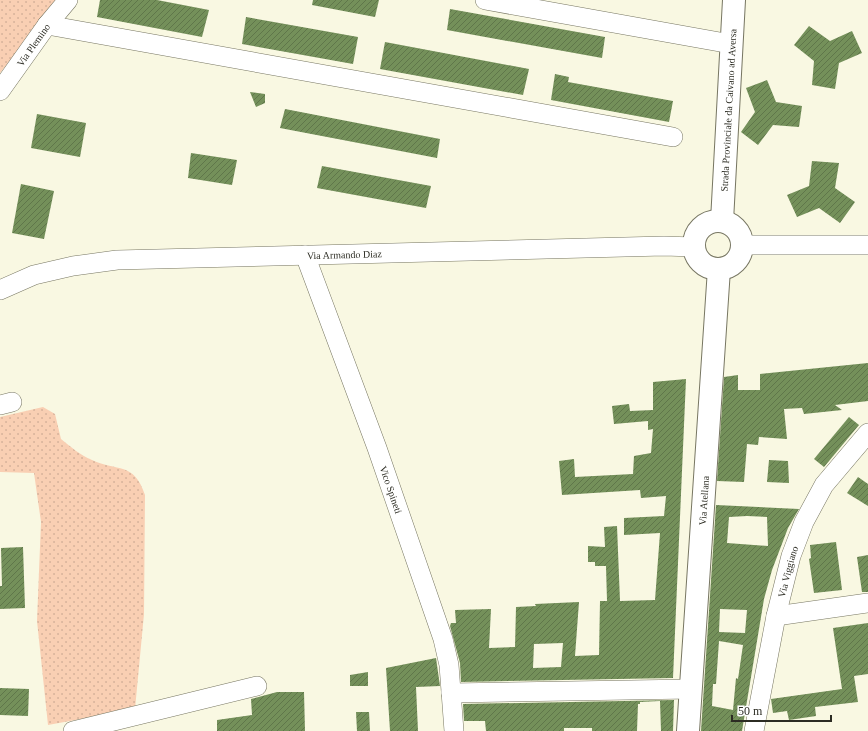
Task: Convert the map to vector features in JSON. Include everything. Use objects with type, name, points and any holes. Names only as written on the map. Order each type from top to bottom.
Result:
[{"type":"main road","name":"Strada Provinciale da Caivano ad Aversa","points":[[722,221],[734,0]]},
{"type":"main road","points":[[713,221],[722,221],[730,224],[736,230],[742,245],[740,254],[735,262],[728,267],[719,269],[705,265],[696,254],[694,248],[698,231],[713,221]]},
{"type":"main road","name":"Via Atellana","points":[[688,731],[719,269]]},
{"type":"street","name":"Via Plemino","points":[[0,91],[47,24],[68,0]]},
{"type":"street","points":[[485,0],[732,44]]},
{"type":"street","points":[[47,24],[673,137]]},
{"type":"street","points":[[742,245],[868,245]]},
{"type":"street","name":"Via Armando Diaz","points":[[0,290],[34,275],[73,266],[117,260],[656,246],[694,248]]},
{"type":"street","name":"Vico Spineti","points":[[305,255],[377,448],[431,602],[449,665],[454,731]]},
{"type":"street","name":"Via Viggiano","points":[[754,731],[776,616],[791,556],[804,522],[824,485],[868,433]]},
{"type":"street","points":[[776,616],[868,603]]},
{"type":"street","points":[[73,731],[257,686]]},
{"type":"street","points":[[451,693],[691,689]]},
{"type":"shaded area","points":[[0,0],[60,0],[0,73]]},
{"type":"shaded area","points":[[43,407],[55,414],[61,439],[88,458],[101,464],[124,469],[130,472],[141,484],[145,495],[144,614],[135,709],[48,725],[37,621],[41,522],[34,473],[0,472],[0,417]]},
{"type":"building","points":[[100,0],[157,0],[209,10],[202,37],[97,17]]},
{"type":"building","points":[[313,0],[379,0],[375,17],[312,5]]},
{"type":"building","points":[[450,9],[605,37],[602,58],[447,30]]},
{"type":"building","points":[[246,17],[358,37],[353,64],[242,44]]},
{"type":"building","points":[[809,26],[830,41],[852,31],[862,53],[839,63],[835,89],[812,85],[814,61],[794,45]]},
{"type":"building","points":[[385,42],[529,69],[523,95],[380,69]]},
{"type":"building","points":[[555,74],[569,77],[568,82],[673,101],[669,122],[551,100]]},
{"type":"building","points":[[767,80],[776,102],[802,106],[799,127],[773,125],[758,145],[741,132],[755,112],[746,88]]},
{"type":"building","points":[[250,92],[265,94],[265,103],[256,107]]},
{"type":"building","points":[[285,109],[440,139],[437,158],[280,128]]},
{"type":"building","points":[[37,114],[86,123],[80,157],[31,148]]},
{"type":"building","points":[[191,153],[237,160],[232,185],[188,178]]},
{"type":"building","points":[[812,161],[839,163],[835,188],[855,202],[840,223],[819,208],[797,217],[787,195],[809,186]]},
{"type":"building","points":[[322,166],[431,186],[426,208],[317,188]]},
{"type":"building","points":[[21,184],[54,191],[44,239],[12,233]]},
{"type":"building","points":[[868,363],[868,401],[835,405],[842,410],[804,414],[802,408],[784,409],[787,439],[759,437],[758,445],[747,444],[744,482],[717,481],[724,377],[738,375],[738,390],[760,390],[760,374]]},
{"type":"building","points":[[686,379],[673,678],[461,682],[460,663],[450,626],[451,623],[456,623],[455,610],[491,609],[489,648],[515,647],[516,607],[536,606],[535,604],[579,602],[575,656],[599,655],[600,601],[607,601],[606,566],[595,566],[595,562],[588,562],[588,546],[605,547],[604,527],[617,526],[620,601],[655,600],[660,533],[624,535],[624,518],[664,516],[666,496],[641,498],[640,490],[562,495],[559,461],[574,459],[575,477],[633,474],[634,456],[651,453],[653,429],[648,430],[648,421],[614,424],[612,406],[629,404],[630,411],[653,410],[653,382]],"holes":[[[563,643],[561,667],[533,668],[534,644]]]},
{"type":"building","points":[[849,417],[859,425],[824,467],[814,459]]},
{"type":"building","points":[[769,460],[788,461],[789,483],[767,482]]},
{"type":"building","points":[[858,477],[868,484],[868,506],[847,493]]},
{"type":"building","points":[[716,505],[799,509],[788,528],[772,570],[764,599],[742,731],[701,731]],"holes":[[[729,517],[767,517],[768,546],[727,543]],[[720,609],[747,610],[745,633],[719,632]],[[719,641],[743,645],[738,679],[736,678],[733,710],[712,706],[713,684],[716,684]]]},
{"type":"building","points":[[836,542],[842,590],[814,593],[809,559],[811,558],[810,545]]},
{"type":"building","points":[[23,547],[25,608],[0,609],[0,586],[2,586],[1,548]]},
{"type":"building","points":[[868,555],[868,592],[862,592],[857,557]]},
{"type":"building","points":[[868,623],[868,674],[854,676],[858,702],[815,707],[816,716],[789,720],[787,711],[773,713],[771,699],[842,689],[833,628]]},
{"type":"building","points":[[436,658],[440,686],[416,687],[418,731],[390,731],[386,668]]},
{"type":"building","points":[[368,672],[368,686],[350,686],[350,675]]},
{"type":"building","points":[[0,688],[29,689],[28,716],[0,715]]},
{"type":"building","points":[[277,692],[304,692],[305,731],[217,731],[217,720],[252,715],[251,699]]},
{"type":"building","points":[[674,700],[673,731],[661,731],[660,701],[640,702],[640,704],[638,704],[637,731],[592,731],[592,728],[564,728],[564,731],[486,731],[485,721],[464,721],[463,704]]},
{"type":"building","points":[[356,712],[369,712],[370,731],[357,731]]}]
